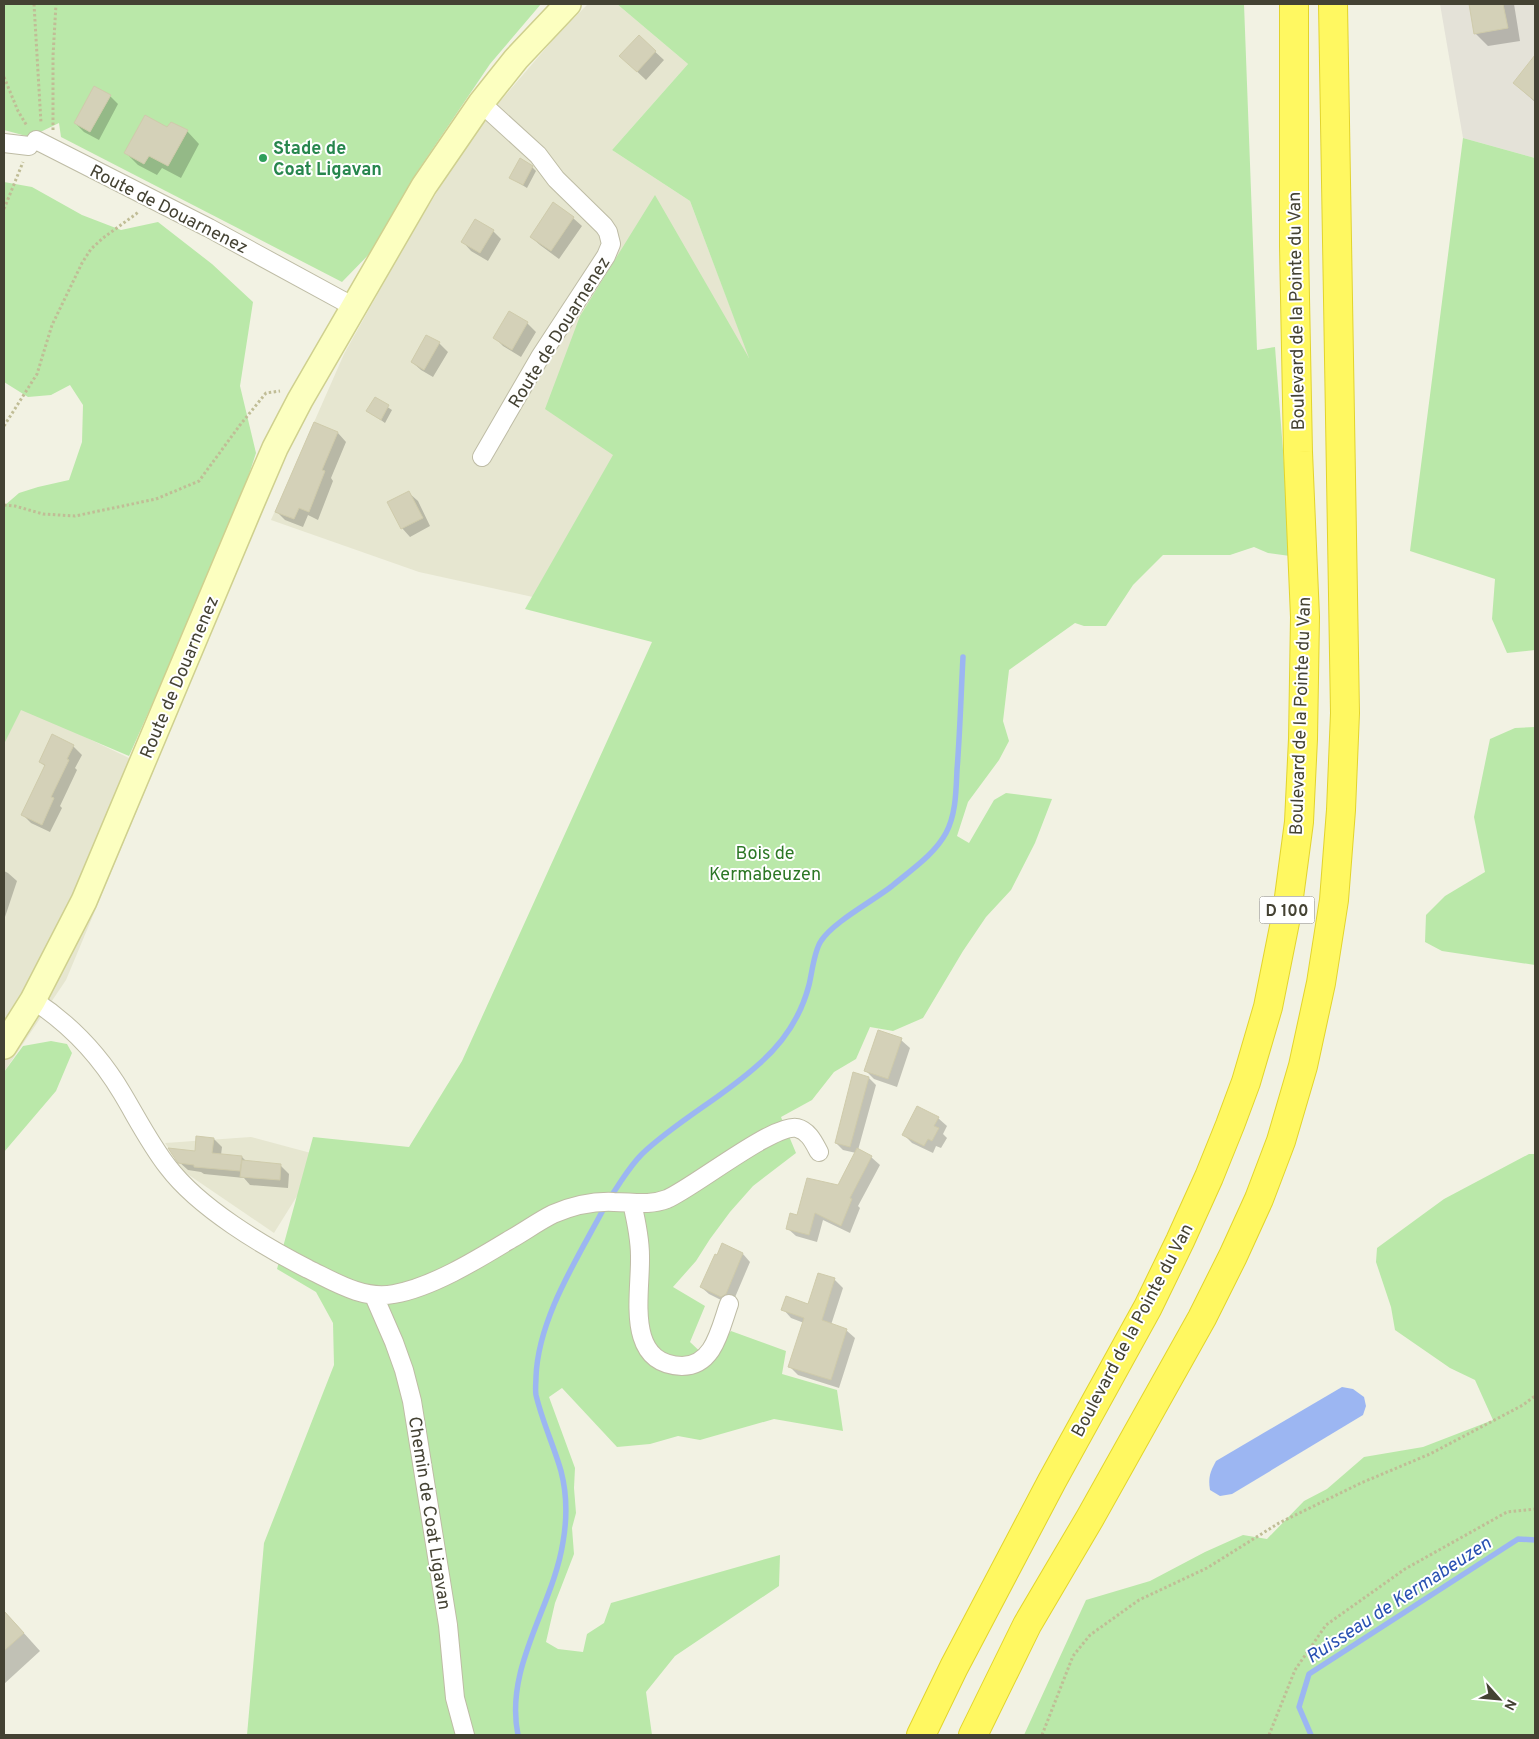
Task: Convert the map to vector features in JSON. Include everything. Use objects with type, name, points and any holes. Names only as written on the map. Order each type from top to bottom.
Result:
[{"type":"highway","name":"Boulevard de la Pointe du Van","points":[[920,1735],[954,1666],[1052,1481],[1148,1307],[1172,1258],[1209,1177],[1230,1125],[1246,1082],[1268,1007],[1287,912],[1299,822],[1303,739],[1305,617],[1298,452],[1294,246],[1294,4]]},
{"type":"highway","name":"D 100","points":[[972,1735],[1027,1626],[1202,1318],[1233,1256],[1259,1199],[1280,1141],[1303,1066],[1321,983],[1335,890],[1345,713],[1332,4]]},
{"type":"main road","name":"Route de Douarnenez","points":[[4,1046],[33,1000],[84,901],[251,504],[300,400],[424,186],[481,103],[516,59],[568,4]]},
{"type":"street","name":"Route de Douarnenez","points":[[481,103],[538,155],[556,179],[594,214],[608,232],[611,244],[606,256],[540,357],[482,457]]},
{"type":"street","points":[[4,143],[39,143]]},
{"type":"street","name":"Route de Douarnenez","points":[[39,143],[209,228],[354,307]]},
{"type":"street","points":[[33,1000],[67,1025],[95,1056],[122,1092],[160,1157],[182,1184],[198,1198],[253,1237],[292,1261],[355,1291],[374,1296],[411,1290],[435,1280],[478,1259],[552,1215],[584,1204],[608,1202],[653,1203],[674,1196],[724,1163],[774,1134],[793,1127],[805,1132],[813,1140],[818,1152]]},
{"type":"street","points":[[632,1203],[640,1256],[639,1308],[642,1339],[652,1354],[669,1364],[692,1366],[701,1361],[712,1350],[729,1304]]},
{"type":"street","name":"Chemin de Coat Ligavan","points":[[374,1296],[394,1342],[412,1401],[448,1625],[455,1698],[465,1735]]},
{"type":"path","points":[[4,209],[39,143],[42,128],[34,4]]},
{"type":"path","points":[[39,143],[54,140],[52,56],[56,4]]},
{"type":"path","points":[[4,77],[18,112],[39,143]]},
{"type":"path","points":[[4,426],[37,374],[52,325],[82,263],[91,249],[103,238],[136,214],[145,196]]},
{"type":"path","points":[[4,505],[43,514],[76,516],[156,499],[199,481],[266,393],[281,391],[300,400]]},
{"type":"path","points":[[1042,1735],[1073,1656],[1090,1635],[1139,1600],[1207,1568],[1279,1523],[1361,1483],[1430,1454],[1523,1405],[1535,1396]]},
{"type":"path","points":[[1269,1735],[1295,1670],[1326,1625],[1405,1569],[1507,1512],[1535,1509]]},
{"type":"shaded area","points":[[588,4],[617,4],[688,64],[612,150],[690,201],[751,362],[551,601],[419,572],[271,520],[344,354],[409,238],[451,169],[491,112],[558,34]]},
{"type":"shaded area","points":[[1440,4],[1535,4],[1535,158],[1463,138]]},
{"type":"shaded area","points":[[4,698],[154,770],[66,980],[4,1072]]},
{"type":"shaded area","points":[[251,1137],[322,1156],[274,1233],[183,1171],[165,1143]]},
{"type":"green space","name":"Stade de Coat Ligavan","points":[[4,4],[541,4],[490,64],[417,172],[379,244],[342,282],[61,137],[59,123],[30,137],[4,130]]},
{"type":"green space","name":"Bois de Kermabeuzen","points":[[617,4],[1244,4],[1257,350],[1275,347],[1290,556],[1268,553],[1254,547],[1230,555],[1163,555],[1133,585],[1106,626],[1084,626],[1075,623],[1009,670],[1003,721],[1009,741],[999,760],[968,802],[957,836],[969,843],[994,800],[1006,793],[1052,799],[1035,843],[1011,890],[986,917],[963,951],[923,1018],[893,1031],[870,1027],[856,1059],[834,1072],[812,1100],[781,1117],[796,1153],[753,1186],[730,1212],[696,1261],[673,1287],[705,1306],[690,1342],[709,1360],[731,1331],[786,1351],[782,1374],[837,1390],[843,1431],[774,1419],[700,1440],[678,1436],[650,1444],[617,1447],[562,1388],[549,1397],[575,1468],[576,1513],[572,1528],[574,1554],[555,1603],[546,1642],[558,1649],[583,1652],[587,1634],[604,1623],[611,1603],[780,1555],[779,1586],[675,1656],[646,1692],[652,1735],[247,1735],[264,1543],[334,1365],[333,1323],[316,1292],[277,1269],[313,1137],[409,1147],[462,1061],[652,642],[525,609],[613,455],[545,409],[580,316],[655,195],[749,358],[690,201],[612,150],[688,64]]},
{"type":"green space","points":[[1463,138],[1535,158],[1535,650],[1507,653],[1492,619],[1495,579],[1410,551]]},
{"type":"green space","points":[[4,182],[32,187],[82,215],[121,230],[158,222],[212,264],[253,302],[240,386],[256,453],[234,520],[129,756],[21,710],[4,744],[4,506],[19,493],[69,480],[82,442],[83,405],[70,385],[51,395],[28,397],[4,382]]},
{"type":"green space","points":[[1535,727],[1535,965],[1442,951],[1425,942],[1426,915],[1445,896],[1485,872],[1474,817],[1490,739],[1515,728]]},
{"type":"green space","points":[[51,1041],[67,1044],[72,1053],[56,1091],[4,1152],[4,1072],[23,1046]]},
{"type":"green space","points":[[1529,1154],[1535,1154],[1535,1735],[1024,1735],[1086,1600],[1150,1581],[1205,1552],[1243,1535],[1267,1539],[1304,1501],[1327,1489],[1364,1457],[1423,1447],[1493,1420],[1475,1380],[1450,1368],[1395,1330],[1391,1307],[1376,1262],[1377,1248],[1444,1199]]},
{"type":"water","points":[[1342,1387],[1353,1389],[1364,1397],[1366,1406],[1363,1415],[1232,1494],[1220,1496],[1210,1490],[1210,1475],[1216,1461]]},
{"type":"building","points":[[1469,4],[1503,4],[1508,28],[1474,34]]},
{"type":"building","points":[[639,35],[656,51],[637,72],[619,56]]},
{"type":"building","points":[[1535,55],[1535,101],[1513,83]]},
{"type":"building","points":[[94,86],[111,95],[90,132],[74,123]]},
{"type":"building","points":[[145,115],[167,127],[171,122],[188,130],[168,166],[149,156],[144,164],[124,153]]},
{"type":"building","points":[[520,158],[533,166],[523,185],[509,178]]},
{"type":"building","points":[[553,202],[574,217],[551,251],[530,237]]},
{"type":"building","points":[[475,219],[494,230],[480,253],[461,242]]},
{"type":"building","points":[[509,311],[528,322],[512,350],[493,338]]},
{"type":"building","points":[[426,335],[440,342],[424,370],[411,362]]},
{"type":"building","points":[[375,397],[389,405],[381,420],[366,411]]},
{"type":"building","points":[[314,422],[338,432],[322,470],[325,471],[309,512],[299,508],[294,519],[275,512]]},
{"type":"building","points":[[409,491],[423,518],[401,529],[387,502]]},
{"type":"building","points":[[52,734],[74,745],[51,797],[54,798],[42,825],[21,815],[45,765],[39,762]]},
{"type":"building","points":[[878,1030],[902,1038],[888,1079],[864,1071]]},
{"type":"building","points":[[853,1072],[869,1077],[850,1147],[835,1143]]},
{"type":"building","points":[[917,1106],[939,1117],[934,1126],[939,1128],[932,1141],[928,1139],[924,1146],[902,1135]]},
{"type":"building","points":[[196,1136],[214,1138],[212,1153],[242,1156],[240,1171],[194,1167],[194,1165],[178,1163],[168,1148],[195,1151]]},
{"type":"building","points":[[857,1148],[872,1156],[850,1198],[852,1199],[841,1226],[815,1213],[809,1235],[786,1229],[790,1213],[797,1215],[807,1178],[838,1185]]},
{"type":"building","points":[[242,1160],[281,1164],[280,1180],[240,1177]]},
{"type":"building","points":[[722,1243],[743,1253],[726,1294],[721,1297],[700,1287]]},
{"type":"building","points":[[818,1273],[835,1278],[822,1320],[847,1329],[831,1380],[788,1367],[804,1318],[781,1310],[786,1296],[808,1304]]},
{"type":"building","points":[[4,1611],[24,1633],[4,1651]]},
{"type":"waterway","points":[[518,1735],[516,1710],[518,1685],[523,1661],[558,1566],[565,1524],[566,1506],[563,1480],[536,1393],[538,1355],[560,1290],[603,1210],[621,1180],[637,1159],[685,1119],[745,1076],[768,1056],[783,1038],[796,1018],[806,996],[821,941],[834,926],[884,892],[914,868],[941,841],[952,818],[955,802],[963,657]]},
{"type":"waterway","name":"Ruisseau de Kermabeuzen","points":[[1311,1735],[1299,1707],[1309,1674],[1518,1539],[1535,1540]]},
{"type":"place","name":"Stade de Coat Ligavan","points":[[263,158]]}]
